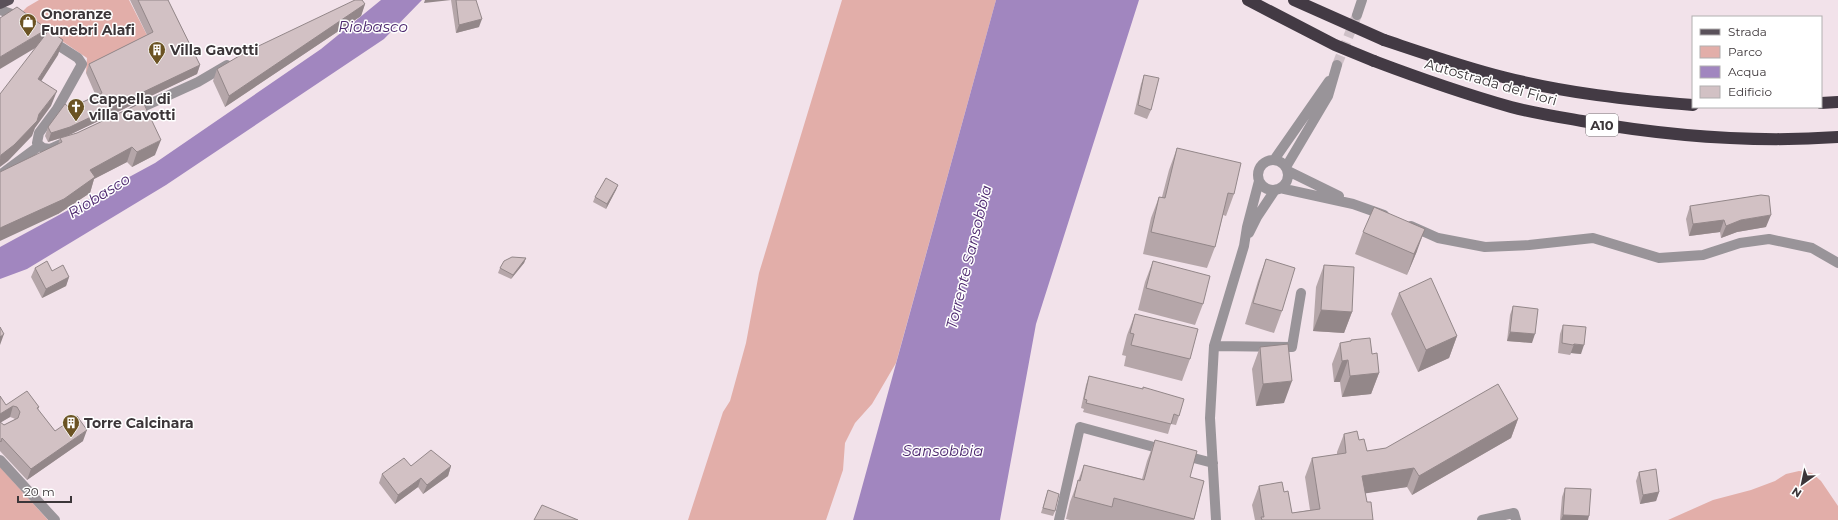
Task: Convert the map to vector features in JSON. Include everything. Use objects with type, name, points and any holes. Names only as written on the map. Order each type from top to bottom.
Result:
[{"type":"highway","name":"Autostrada dei Fiori","points":[[1248,0],[1374,62],[1439,85],[1513,107],[1604,125],[1684,135],[1776,139],[1838,137]]},
{"type":"highway","name":"Autostrada dei Fiori","points":[[1294,0],[1384,40],[1503,77],[1575,92],[1641,101],[1692,105]]},
{"type":"highway","points":[[1822,103],[1838,102]]},
{"type":"main road","points":[[0,4],[9,0]]},
{"type":"street","points":[[1356,15],[1362,0]]},
{"type":"street","points":[[0,10],[12,14],[32,27]]},
{"type":"street","points":[[45,36],[78,58],[82,64],[57,109],[39,133],[37,141],[39,146],[46,149],[68,142]]},
{"type":"street","points":[[126,115],[198,82],[238,58]]},
{"type":"street","points":[[1216,520],[1210,418],[1214,346],[1246,240],[1257,217],[1278,189],[1287,181],[1287,169],[1328,96],[1337,65]]},
{"type":"street","points":[[1274,160],[1333,76]]},
{"type":"street","points":[[0,176],[39,146]]},
{"type":"street","points":[[1246,240],[1247,227],[1259,180],[1259,171],[1264,162],[1274,160],[1278,161],[1287,169],[1353,204]]},
{"type":"street","points":[[1259,180],[1266,188],[1353,204],[1396,219],[1438,238],[1485,247],[1529,245],[1593,238],[1659,258],[1703,255],[1740,243],[1769,239],[1812,248],[1838,263]]},
{"type":"street","points":[[1214,346],[1292,347],[1301,293]]},
{"type":"street","points":[[1059,520],[1080,427],[1213,463]]},
{"type":"street","points":[[0,460],[55,520]]},
{"type":"street","points":[[1482,520],[1514,513],[1516,520]]},
{"type":"green space","points":[[39,0],[129,0],[150,41],[86,73],[87,58],[21,13],[27,7]]},
{"type":"green space","points":[[842,0],[996,0],[896,363],[872,404],[855,423],[845,443],[843,470],[826,520],[688,520],[723,412],[730,401],[746,343],[759,273]]},
{"type":"green space","points":[[0,467],[48,520],[0,520]]},
{"type":"green space","points":[[1799,471],[1812,473],[1821,481],[1838,506],[1838,520],[1668,520],[1713,500],[1751,490],[1775,481],[1786,474]]},
{"type":"water","name":"Riobasco","points":[[381,0],[422,0],[384,39],[166,185],[27,269],[0,279],[0,247],[155,163],[321,49]]},
{"type":"water","name":"Sansobbia","points":[[996,0],[1139,0],[1036,324],[1000,520],[853,520]]},
{"type":"building","points":[[138,0],[168,0],[200,65],[70,127],[51,133],[48,127],[65,104],[70,108],[102,93],[89,64],[153,32]]},
{"type":"building","points":[[355,0],[362,0],[365,4],[229,96],[217,69],[246,52]]},
{"type":"building","points":[[456,0],[476,0],[482,19],[459,25]]},
{"type":"building","points":[[17,7],[47,29],[0,57],[0,18]]},
{"type":"building","points":[[49,30],[63,40],[38,79],[57,91],[39,114],[37,121],[14,145],[1,155],[0,159],[0,94]]},
{"type":"building","points":[[1144,75],[1159,78],[1151,110],[1138,105]]},
{"type":"building","points":[[143,102],[161,140],[137,152],[132,147],[90,170],[95,177],[64,199],[0,228],[0,172],[62,142],[60,138],[77,133]]},
{"type":"building","points":[[1177,148],[1241,163],[1234,194],[1228,193],[1215,247],[1151,232],[1159,197],[1165,198]]},
{"type":"building","points":[[606,178],[618,185],[607,204],[595,197]]},
{"type":"building","points":[[1761,195],[1769,196],[1771,215],[1741,220],[1726,226],[1724,220],[1693,224],[1690,206]]},
{"type":"building","points":[[1374,207],[1425,229],[1414,254],[1363,232]]},
{"type":"building","points":[[512,257],[526,258],[513,275],[500,268],[504,261]]},
{"type":"building","points":[[1266,259],[1295,268],[1282,311],[1253,303]]},
{"type":"building","points":[[47,261],[52,271],[63,265],[69,277],[46,289],[35,268]]},
{"type":"building","points":[[1153,261],[1210,276],[1203,304],[1146,288]]},
{"type":"building","points":[[1324,265],[1354,267],[1352,312],[1321,310]]},
{"type":"building","points":[[1431,278],[1457,336],[1426,350],[1399,293]]},
{"type":"building","points":[[1513,306],[1538,309],[1535,334],[1510,332]]},
{"type":"building","points":[[1135,314],[1198,329],[1190,359],[1131,345],[1134,334],[1130,333]]},
{"type":"building","points":[[1563,325],[1586,327],[1584,345],[1562,343]]},
{"type":"building","points":[[0,327],[4,334],[0,337]]},
{"type":"building","points":[[1370,338],[1372,354],[1377,353],[1379,373],[1350,376],[1348,360],[1342,361],[1340,343]]},
{"type":"building","points":[[1288,344],[1292,381],[1263,384],[1260,347]]},
{"type":"building","points":[[1089,376],[1143,389],[1143,387],[1184,399],[1179,416],[1174,414],[1171,424],[1086,403],[1087,400],[1084,399]]},
{"type":"building","points":[[1498,384],[1518,419],[1419,476],[1414,468],[1362,476],[1367,502],[1371,502],[1373,520],[1262,520],[1261,517],[1264,517],[1259,486],[1282,482],[1284,492],[1288,491],[1292,513],[1320,509],[1312,458],[1346,453],[1344,434],[1357,431],[1359,440],[1364,439],[1367,451],[1386,448]]},
{"type":"building","points":[[27,391],[39,407],[37,408],[55,431],[77,416],[87,430],[31,469],[2,438],[1,442],[0,441],[0,422],[4,425],[18,418],[20,412],[17,407],[13,406],[0,414],[0,396],[6,405]]},
{"type":"building","points":[[1155,440],[1197,451],[1190,477],[1204,481],[1194,519],[1114,498],[1112,507],[1074,497],[1078,480],[1080,481],[1084,465],[1144,480]]},
{"type":"building","points":[[431,450],[451,466],[427,485],[421,478],[398,495],[382,474],[404,458],[411,466]]},
{"type":"building","points":[[1656,469],[1659,492],[1643,495],[1639,472]]},
{"type":"building","points":[[1565,488],[1591,489],[1589,516],[1563,515]]},
{"type":"building","points":[[1048,490],[1059,494],[1055,511],[1043,508]]},
{"type":"building","points":[[542,505],[578,520],[534,520]]},
{"type":"tunnel","points":[[1337,65],[1357,15]]},
{"type":"place","name":"Onoranze Funebri Alafi","points":[[28,37]]},
{"type":"place","name":"Villa Gavotti","points":[[157,65]]},
{"type":"place","name":"Cappella di villa Gavotti","points":[[76,122]]},
{"type":"place","name":"Torre Calcinara","points":[[71,438]]},
{"type":"water label","name":"Torrente Sansobbia","points":[[969,257]]}]
